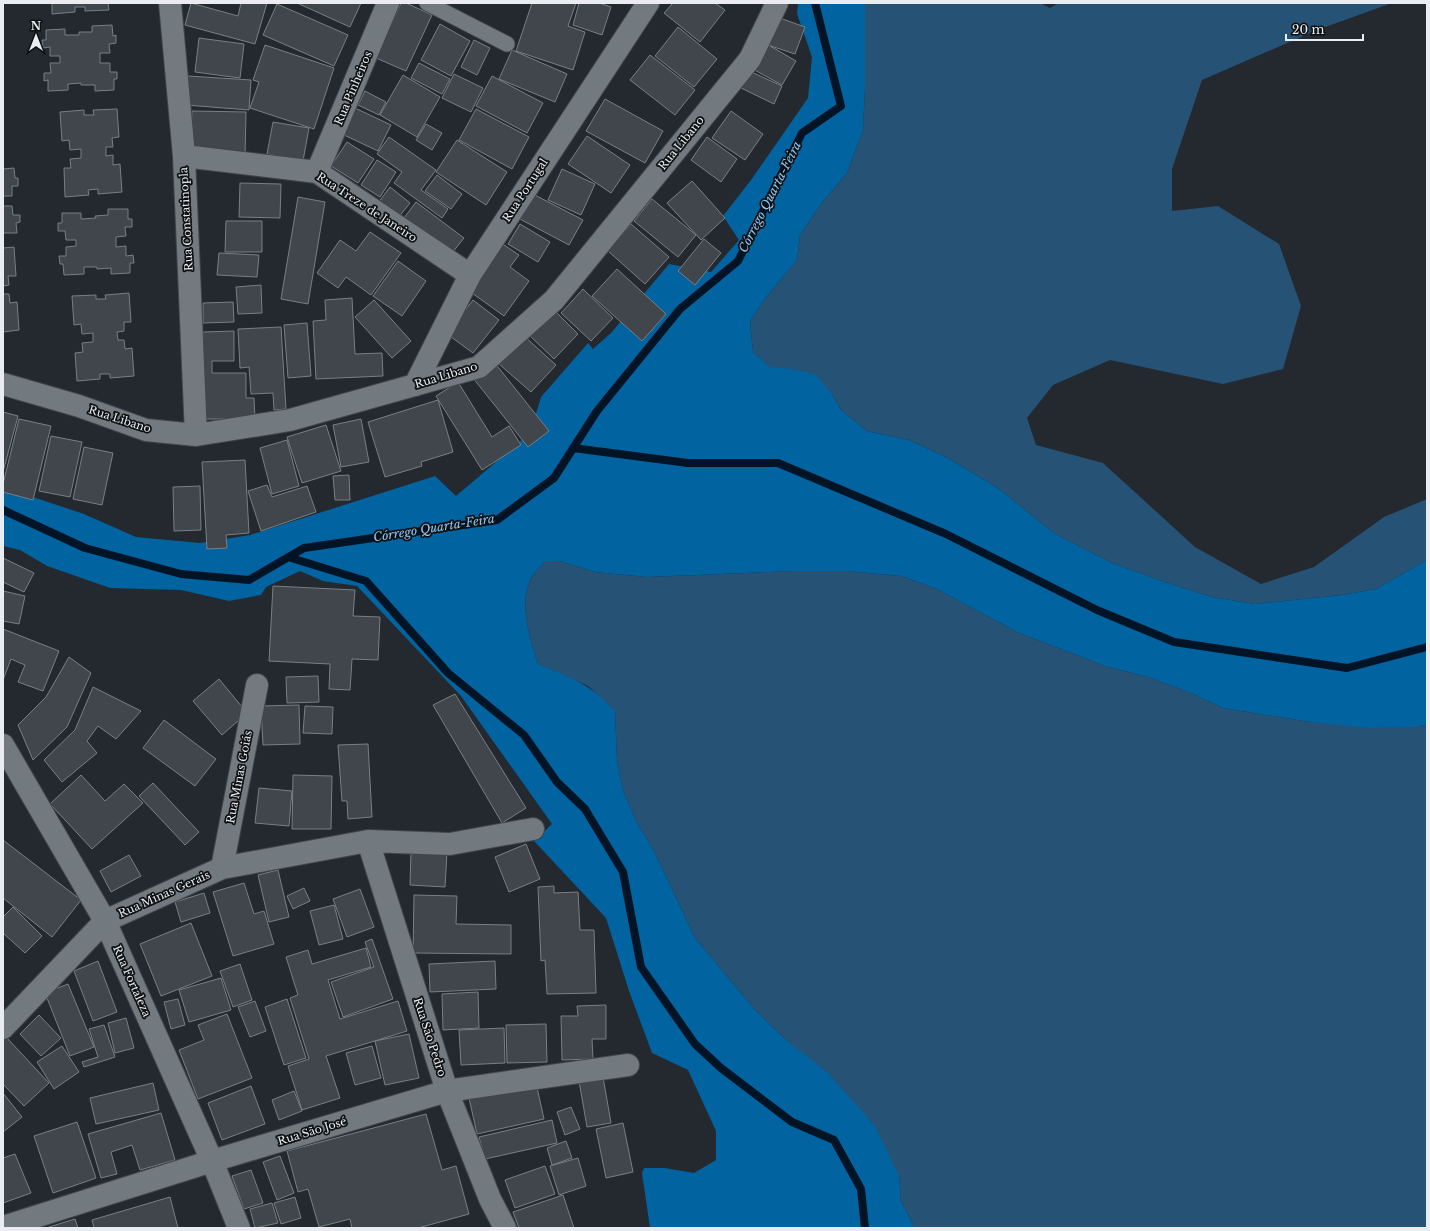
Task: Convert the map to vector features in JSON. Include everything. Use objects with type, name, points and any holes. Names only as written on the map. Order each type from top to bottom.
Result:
[{"type":"street","name":"Rua Constatinopla","points":[[170,3],[184,156],[196,435]]},
{"type":"street","name":"Rua Pinheiros","points":[[317,172],[388,3]]},
{"type":"street","name":"Rua Portugal","points":[[415,385],[470,275],[648,3]]},
{"type":"street","name":"Rua Libano","points":[[3,384],[79,406],[146,430],[196,435],[290,420],[479,367],[554,300],[750,59],[777,3]]},
{"type":"street","name":"Rua Treze de Janeiro","points":[[184,156],[317,172],[470,275]]},
{"type":"street","name":"Rua Minas Goiás","points":[[222,868],[257,685]]},
{"type":"street","name":"Rua Fortaleza","points":[[3,745],[105,921],[212,1161],[239,1228]]},
{"type":"street","name":"Rua Minas Gerais","points":[[3,1028],[105,921],[222,868],[368,841],[450,844],[533,829]]},
{"type":"street","name":"Rua São Pedro","points":[[368,841],[447,1091],[490,1199],[505,1228]]},
{"type":"street","name":"Rua São José","points":[[3,1227],[212,1161],[447,1091],[628,1066]]},
{"type":"lane","points":[[427,3],[506,44]]},
{"type":"shaded area","points":[[798,3],[865,3],[865,87],[863,130],[847,173],[820,205],[800,235],[797,260],[767,296],[750,321],[753,352],[769,367],[786,368],[815,374],[832,394],[841,410],[867,431],[909,440],[948,458],[998,488],[1055,534],[1112,563],[1212,597],[1255,604],[1342,595],[1376,589],[1427,560],[1427,724],[1418,727],[1368,728],[1310,722],[1223,708],[1191,693],[1151,678],[1105,666],[1017,632],[937,589],[901,576],[846,571],[792,571],[647,577],[595,572],[560,561],[546,561],[533,575],[528,585],[525,608],[526,620],[538,664],[580,682],[597,694],[615,711],[617,760],[623,791],[637,823],[654,851],[695,938],[755,1010],[786,1040],[827,1072],[875,1126],[899,1176],[901,1201],[915,1228],[650,1228],[642,1173],[644,1168],[665,1168],[694,1173],[716,1160],[716,1131],[688,1070],[652,1053],[629,991],[606,918],[534,841],[552,824],[461,696],[357,586],[323,581],[300,571],[266,587],[261,595],[229,601],[181,590],[110,588],[47,566],[20,550],[3,546],[3,487],[84,514],[136,537],[200,543],[250,535],[435,476],[456,496],[530,433],[541,397],[588,343],[593,349],[611,333],[669,264],[711,272],[739,240],[723,216],[751,180],[808,98],[812,57],[797,14]]},
{"type":"shaded area","points":[[865,3],[1040,3],[1050,8],[1058,3],[1392,3],[1317,30],[1202,80],[1172,169],[1172,211],[1218,206],[1279,244],[1301,306],[1283,369],[1223,384],[1110,360],[1053,385],[1027,418],[1036,445],[1103,463],[1195,547],[1261,584],[1314,567],[1384,517],[1427,499],[1427,560],[1376,589],[1342,595],[1255,604],[1212,597],[1112,563],[1055,534],[998,488],[948,458],[909,440],[867,431],[841,410],[832,394],[786,368],[769,368],[753,352],[750,321],[767,296],[797,260],[800,235],[820,205],[847,173],[863,130],[865,87]]},
{"type":"shaded area","points":[[546,561],[560,561],[595,572],[647,577],[792,571],[846,571],[901,576],[937,589],[1017,632],[1105,666],[1151,678],[1191,693],[1223,708],[1310,722],[1418,727],[1427,724],[1427,1228],[915,1228],[901,1201],[899,1176],[786,1040],[755,1010],[695,938],[654,851],[637,823],[623,791],[617,760],[615,711],[588,686],[538,664],[526,620],[525,608],[528,585],[536,571]]},
{"type":"building","points":[[52,3],[108,3],[109,10],[85,11],[85,7],[75,7],[75,12],[52,14]]},
{"type":"building","points":[[191,3],[238,16],[241,3],[267,3],[255,44],[185,25]]},
{"type":"building","points":[[297,3],[361,3],[350,27]]},
{"type":"building","points":[[401,3],[406,3],[432,15],[406,71],[376,58]]},
{"type":"building","points":[[532,3],[576,3],[568,26],[585,32],[573,70],[516,51]]},
{"type":"building","points":[[579,3],[599,3],[611,7],[602,35],[573,25]]},
{"type":"building","points":[[673,3],[715,3],[725,10],[700,42],[664,13]]},
{"type":"building","points":[[277,4],[348,35],[334,66],[263,35]]},
{"type":"building","points":[[777,17],[805,27],[795,54],[768,45]]},
{"type":"building","points":[[440,24],[470,41],[451,76],[421,60]]},
{"type":"building","points":[[112,25],[113,36],[116,35],[116,43],[109,44],[110,53],[100,53],[100,63],[110,63],[110,72],[117,72],[117,79],[114,79],[114,90],[95,91],[95,85],[81,85],[81,83],[68,84],[68,90],[48,91],[48,80],[44,81],[44,73],[51,73],[50,63],[60,63],[60,56],[50,56],[50,47],[43,48],[42,40],[46,40],[46,30],[65,29],[65,35],[79,35],[79,32],[92,32],[92,26]]},
{"type":"building","points":[[678,27],[717,59],[694,87],[655,56]]},
{"type":"building","points":[[199,38],[244,44],[240,78],[195,72]]},
{"type":"building","points":[[474,40],[490,48],[477,75],[461,67]]},
{"type":"building","points":[[765,43],[796,61],[782,85],[751,68]]},
{"type":"building","points":[[265,45],[334,68],[314,129],[250,108],[259,82],[253,80]]},
{"type":"building","points":[[512,50],[567,74],[555,102],[499,79]]},
{"type":"building","points":[[650,55],[695,90],[675,115],[630,80]]},
{"type":"building","points":[[419,63],[450,79],[442,94],[411,78]]},
{"type":"building","points":[[749,71],[782,86],[774,104],[741,88]]},
{"type":"building","points":[[454,74],[483,88],[471,112],[442,98]]},
{"type":"building","points":[[403,75],[440,97],[417,137],[380,115]]},
{"type":"building","points":[[188,76],[251,80],[249,110],[186,105]]},
{"type":"building","points":[[492,76],[543,103],[527,133],[476,106]]},
{"type":"building","points":[[365,91],[386,102],[379,115],[358,105]]},
{"type":"building","points":[[605,99],[663,131],[645,163],[586,131]]},
{"type":"building","points":[[355,108],[391,125],[378,151],[342,134]]},
{"type":"building","points":[[117,109],[119,137],[112,138],[113,147],[106,147],[106,156],[113,155],[113,165],[120,164],[122,192],[98,194],[98,189],[88,190],[89,195],[65,197],[64,168],[71,168],[70,159],[81,158],[81,149],[70,150],[69,140],[62,141],[60,112],[84,110],[84,115],[94,115],[93,110]]},
{"type":"building","points":[[476,109],[529,137],[512,169],[459,140]]},
{"type":"building","points":[[192,111],[246,112],[245,157],[190,155]]},
{"type":"building","points":[[731,111],[763,134],[745,160],[712,138]]},
{"type":"building","points":[[273,122],[309,128],[303,161],[267,154]]},
{"type":"building","points":[[426,124],[442,133],[432,150],[416,140]]},
{"type":"building","points":[[587,136],[630,165],[611,193],[568,164]]},
{"type":"building","points":[[389,137],[436,170],[421,190],[448,209],[442,218],[394,183],[402,172],[377,154]]},
{"type":"building","points":[[707,137],[737,159],[721,182],[691,160]]},
{"type":"building","points":[[457,140],[507,172],[486,205],[436,172]]},
{"type":"building","points":[[347,142],[374,159],[358,183],[331,166]]},
{"type":"building","points":[[377,160],[396,172],[380,197],[361,185]]},
{"type":"building","points":[[14,168],[15,178],[18,178],[18,186],[12,186],[12,196],[3,196],[3,169]]},
{"type":"building","points":[[562,169],[595,184],[581,215],[548,200]]},
{"type":"building","points":[[437,175],[462,194],[451,209],[425,191]]},
{"type":"building","points":[[692,181],[725,218],[701,240],[667,203]]},
{"type":"building","points":[[240,183],[281,184],[280,218],[239,217]]},
{"type":"building","points":[[390,187],[410,203],[398,218],[378,203]]},
{"type":"building","points":[[531,193],[583,220],[569,245],[518,218]]},
{"type":"building","points":[[298,197],[325,202],[308,304],[281,299]]},
{"type":"building","points":[[652,199],[696,235],[678,257],[634,221]]},
{"type":"building","points":[[416,202],[464,238],[448,258],[401,222]]},
{"type":"building","points":[[3,206],[12,206],[13,215],[20,215],[20,222],[16,223],[17,233],[3,233]]},
{"type":"building","points":[[108,209],[128,209],[128,219],[132,219],[132,227],[125,227],[126,236],[116,237],[116,247],[126,246],[126,256],[133,255],[134,263],[130,263],[130,273],[111,274],[111,268],[97,269],[97,267],[84,267],[84,274],[64,275],[63,264],[60,264],[59,256],[66,256],[66,247],[76,246],[76,240],[66,240],[65,231],[58,231],[58,223],[62,223],[62,213],[81,213],[81,219],[96,218],[95,216],[108,215]]},
{"type":"building","points":[[226,221],[262,221],[262,252],[225,252]]},
{"type":"building","points":[[520,224],[550,242],[538,262],[508,244]]},
{"type":"building","points":[[631,224],[669,257],[645,284],[608,251]]},
{"type":"building","points":[[370,232],[401,253],[371,295],[346,277],[338,288],[317,273],[340,240],[356,251]]},
{"type":"building","points":[[704,239],[721,253],[695,285],[678,271]]},
{"type":"building","points":[[498,241],[519,255],[510,267],[529,281],[504,316],[465,288]]},
{"type":"building","points":[[14,247],[16,276],[8,276],[9,285],[3,286],[3,248]]},
{"type":"building","points":[[219,253],[259,255],[257,277],[217,275]]},
{"type":"building","points":[[398,261],[426,281],[402,316],[373,296]]},
{"type":"building","points":[[617,269],[666,314],[642,341],[592,296]]},
{"type":"building","points":[[261,285],[262,313],[238,314],[236,287]]},
{"type":"building","points":[[583,289],[613,318],[591,341],[561,313]]},
{"type":"building","points":[[129,293],[131,322],[124,322],[124,331],[117,332],[118,340],[124,340],[125,349],[132,348],[134,376],[110,378],[110,374],[100,374],[100,379],[77,381],[75,353],[83,352],[82,343],[93,342],[93,333],[82,334],[81,324],[74,325],[72,296],[96,295],[96,299],[106,299],[105,295]]},
{"type":"building","points":[[3,294],[9,294],[10,303],[17,302],[19,330],[3,332]]},
{"type":"building","points":[[352,298],[355,354],[382,353],[383,376],[316,379],[313,321],[326,320],[325,300]]},
{"type":"building","points":[[374,300],[411,341],[392,358],[355,317]]},
{"type":"building","points":[[473,300],[499,320],[473,353],[447,334]]},
{"type":"building","points":[[233,302],[234,322],[203,323],[203,303]]},
{"type":"building","points":[[552,308],[578,334],[554,359],[527,333]]},
{"type":"building","points":[[307,323],[311,376],[288,378],[284,325]]},
{"type":"building","points":[[281,327],[286,409],[274,410],[273,393],[251,394],[249,367],[240,368],[238,329]]},
{"type":"building","points":[[234,331],[234,361],[212,361],[212,373],[246,373],[246,398],[254,398],[255,419],[205,419],[203,332]]},
{"type":"building","points":[[524,336],[556,365],[531,392],[499,364]]},
{"type":"building","points":[[494,362],[549,431],[528,447],[473,378]]},
{"type":"building","points":[[458,382],[492,437],[509,426],[521,445],[482,470],[436,396]]},
{"type":"building","points":[[438,400],[453,452],[421,462],[422,466],[385,477],[368,422]]},
{"type":"building","points":[[3,412],[18,416],[3,472]]},
{"type":"building","points":[[19,419],[51,426],[33,500],[3,492],[3,484]]},
{"type":"building","points":[[361,419],[369,462],[341,467],[333,425]]},
{"type":"building","points":[[326,425],[341,471],[302,483],[287,437]]},
{"type":"building","points":[[51,436],[82,442],[70,497],[39,491]]},
{"type":"building","points":[[287,440],[299,486],[272,494],[260,448]]},
{"type":"building","points":[[84,447],[113,453],[102,505],[73,499]]},
{"type":"building","points":[[245,460],[249,533],[226,535],[227,548],[207,549],[202,462]]},
{"type":"building","points":[[349,475],[350,500],[335,500],[333,476]]},
{"type":"building","points":[[267,485],[272,497],[307,486],[316,512],[261,531],[248,491]]},
{"type":"building","points":[[200,486],[201,530],[174,531],[173,487]]},
{"type":"building","points":[[3,558],[34,573],[24,592],[3,582]]},
{"type":"building","points":[[273,586],[355,590],[353,616],[380,617],[378,660],[352,659],[350,690],[329,689],[330,664],[269,661]]},
{"type":"building","points":[[3,591],[25,596],[19,624],[3,621]]},
{"type":"building","points":[[3,629],[59,651],[43,691],[18,682],[25,665],[11,659],[3,680]]},
{"type":"building","points":[[69,657],[91,673],[67,727],[33,760],[18,725],[46,697]]},
{"type":"building","points":[[318,676],[319,702],[287,703],[286,677]]},
{"type":"building","points":[[219,679],[247,713],[222,735],[193,701]]},
{"type":"building","points":[[93,687],[141,711],[116,739],[98,726],[87,741],[97,753],[62,782],[44,760],[75,730]]},
{"type":"building","points":[[455,694],[526,808],[502,823],[433,705]]},
{"type":"building","points":[[299,705],[300,744],[263,745],[261,706]]},
{"type":"building","points":[[305,706],[333,707],[332,734],[303,733]]},
{"type":"building","points":[[164,720],[216,759],[195,786],[143,748]]},
{"type":"building","points":[[368,744],[372,817],[348,819],[347,801],[342,801],[338,745]]},
{"type":"building","points":[[81,775],[105,801],[124,784],[143,803],[92,849],[50,804]]},
{"type":"building","points":[[293,775],[332,776],[331,829],[292,829]]},
{"type":"building","points":[[153,783],[199,832],[185,845],[139,796]]},
{"type":"building","points":[[259,788],[292,791],[289,826],[255,823]]},
{"type":"building","points":[[3,840],[81,900],[52,937],[3,898]]},
{"type":"building","points":[[526,844],[540,879],[509,892],[495,857]]},
{"type":"building","points":[[411,851],[447,852],[445,887],[410,885]]},
{"type":"building","points":[[129,855],[141,876],[111,892],[100,871]]},
{"type":"building","points":[[278,870],[289,917],[269,922],[258,875]]},
{"type":"building","points":[[244,883],[254,914],[264,911],[274,944],[233,956],[213,892]]},
{"type":"building","points":[[554,886],[554,893],[578,892],[580,930],[594,930],[596,993],[547,994],[545,960],[541,961],[538,887]]},
{"type":"building","points":[[304,888],[310,901],[293,909],[287,896]]},
{"type":"building","points":[[360,889],[374,927],[347,937],[333,899]]},
{"type":"building","points":[[204,893],[210,913],[181,922],[175,902]]},
{"type":"building","points":[[414,895],[457,896],[456,924],[511,925],[511,954],[413,953]]},
{"type":"building","points":[[334,905],[343,939],[319,945],[310,911]]},
{"type":"building","points":[[13,907],[42,936],[25,953],[3,933],[3,917]]},
{"type":"building","points":[[191,923],[212,976],[161,996],[140,944]]},
{"type":"building","points":[[372,939],[393,999],[343,1017],[331,982],[374,967],[365,942]]},
{"type":"building","points":[[366,948],[371,967],[328,980],[340,1019],[398,1001],[407,1031],[326,1056],[340,1098],[302,1110],[288,1066],[309,1059],[290,998],[298,995],[286,957],[308,950],[312,964]]},
{"type":"building","points":[[98,961],[117,1012],[93,1021],[74,971]]},
{"type":"building","points":[[495,961],[496,989],[430,992],[429,964]]},
{"type":"building","points":[[240,964],[252,1000],[233,1007],[220,971]]},
{"type":"building","points":[[221,978],[231,1010],[189,1022],[179,990]]},
{"type":"building","points":[[68,984],[94,1047],[70,1056],[45,993]]},
{"type":"building","points":[[478,992],[479,1028],[443,1030],[442,994]]},
{"type":"building","points":[[178,999],[185,1025],[171,1029],[164,1002]]},
{"type":"building","points":[[287,999],[306,1058],[284,1065],[265,1007]]},
{"type":"building","points":[[255,1001],[266,1031],[250,1037],[238,1007]]},
{"type":"building","points":[[606,1005],[606,1039],[592,1039],[593,1059],[562,1060],[561,1016],[578,1016],[577,1006]]},
{"type":"building","points":[[227,1014],[252,1078],[198,1099],[179,1050],[204,1040],[198,1025]]},
{"type":"building","points":[[39,1015],[61,1038],[41,1056],[20,1034]]},
{"type":"building","points":[[126,1018],[134,1048],[115,1053],[108,1023]]},
{"type":"building","points":[[546,1024],[547,1062],[507,1063],[506,1025]]},
{"type":"building","points":[[104,1025],[115,1057],[84,1067],[82,1062],[98,1057],[89,1029]]},
{"type":"building","points":[[504,1028],[505,1063],[461,1065],[459,1030]]},
{"type":"building","points":[[409,1034],[419,1078],[385,1085],[375,1041]]},
{"type":"building","points":[[6,1037],[49,1083],[24,1106],[3,1084],[3,1039]]},
{"type":"building","points":[[62,1046],[79,1072],[54,1089],[37,1062]]},
{"type":"building","points":[[372,1046],[381,1078],[355,1085],[346,1053]]},
{"type":"building","points":[[603,1077],[611,1123],[587,1127],[579,1081]]},
{"type":"building","points":[[153,1083],[159,1110],[96,1124],[90,1098]]},
{"type":"building","points":[[536,1083],[544,1119],[477,1134],[469,1098]]},
{"type":"building","points":[[251,1086],[265,1124],[222,1140],[208,1103]]},
{"type":"building","points":[[294,1091],[302,1111],[279,1120],[272,1100]]},
{"type":"building","points":[[3,1093],[22,1117],[3,1132]]},
{"type":"building","points":[[571,1107],[580,1129],[565,1135],[557,1112]]},
{"type":"building","points":[[161,1113],[175,1160],[140,1170],[132,1145],[111,1152],[117,1174],[101,1178],[88,1134]]},
{"type":"building","points":[[426,1114],[442,1170],[456,1166],[469,1214],[418,1228],[352,1228],[350,1219],[319,1227],[308,1189],[298,1192],[287,1151]]},
{"type":"building","points":[[552,1120],[557,1143],[485,1159],[479,1137]]},
{"type":"building","points":[[77,1122],[96,1178],[53,1193],[34,1136]]},
{"type":"building","points":[[623,1123],[633,1172],[606,1178],[596,1129]]},
{"type":"building","points":[[566,1141],[572,1158],[552,1165],[547,1148]]},
{"type":"building","points":[[15,1154],[31,1193],[3,1203],[3,1158]]},
{"type":"building","points":[[280,1156],[294,1193],[277,1200],[263,1162]]},
{"type":"building","points":[[578,1158],[586,1186],[559,1195],[550,1166]]},
{"type":"building","points":[[545,1166],[555,1194],[515,1208],[505,1180]]},
{"type":"building","points":[[251,1170],[263,1203],[244,1209],[232,1176]]},
{"type":"building","points":[[563,1195],[574,1228],[519,1228],[513,1212]]},
{"type":"building","points":[[170,1197],[178,1228],[94,1228],[92,1220]]},
{"type":"building","points":[[295,1197],[301,1218],[281,1224],[274,1203]]},
{"type":"building","points":[[272,1203],[278,1223],[255,1228],[250,1209]]},
{"type":"building","points":[[75,1219],[78,1228],[46,1228]]},
{"type":"waterway","name":"Córrego Quarta-Feira","points":[[3,510],[85,548],[181,574],[249,580],[304,548],[497,520],[554,478],[597,411],[680,309],[738,261],[802,133],[841,106],[815,3]]},
{"type":"waterway","points":[[573,448],[688,463],[778,463],[946,534],[1097,610],[1174,642],[1347,668],[1427,647]]},
{"type":"waterway","points":[[288,557],[366,581],[448,673],[524,735],[557,782],[585,809],[623,872],[641,967],[695,1044],[721,1068],[792,1122],[834,1140],[861,1189],[865,1228]]}]
